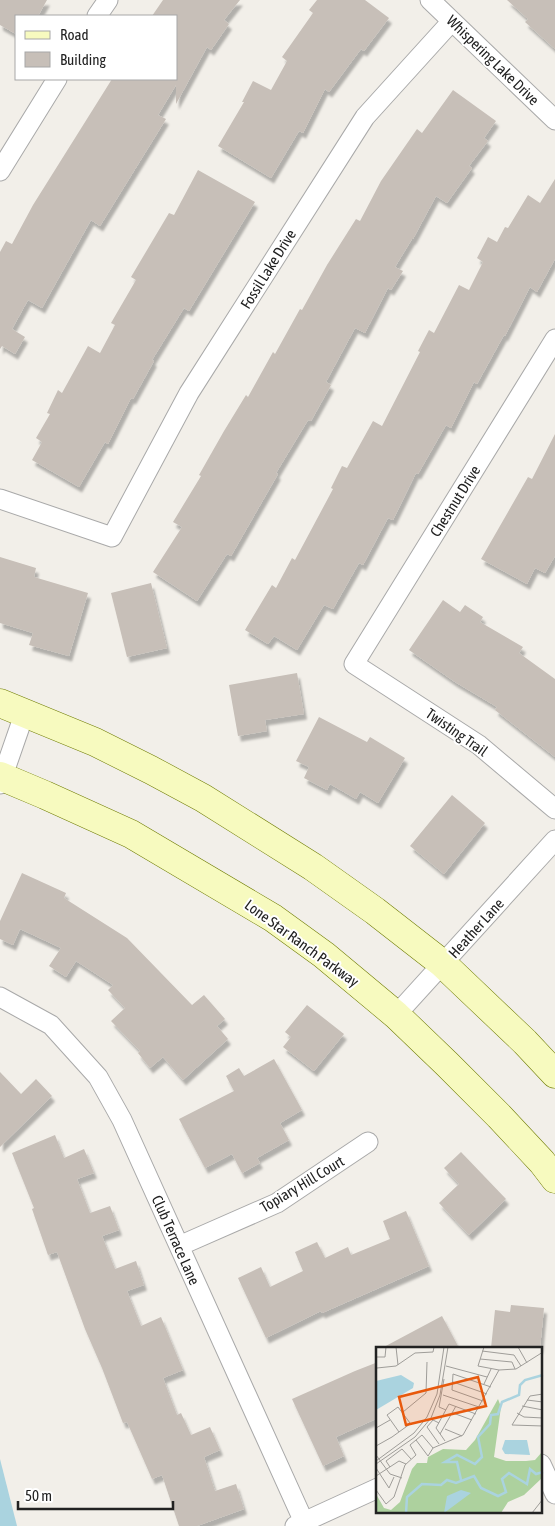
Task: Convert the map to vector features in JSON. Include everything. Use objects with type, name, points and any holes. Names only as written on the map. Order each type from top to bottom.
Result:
[{"type":"main road","points":[[0,703],[95,742],[203,798],[313,867],[375,911],[443,964],[525,1042],[555,1074]]},
{"type":"main road","name":"Lone Star Ranch Parkway","points":[[1,779],[132,834],[274,918],[324,955],[396,1016],[499,1116],[542,1162],[555,1179]]},
{"type":"street","points":[[98,15],[108,0]]},
{"type":"street","name":"Whispering Lake Drive","points":[[430,0],[555,120]]},
{"type":"street","name":"Fossil Lake Drive","points":[[0,499],[112,537],[189,393],[365,117],[452,22]]},
{"type":"street","points":[[0,171],[56,80]]},
{"type":"street","name":"Chestnut Drive","points":[[354,664],[555,339]]},
{"type":"street","name":"Twisting Trail","points":[[354,664],[479,745],[555,809]]},
{"type":"street","points":[[1,779],[25,712]]},
{"type":"street","name":"Heather Lane","points":[[396,1016],[555,840]]},
{"type":"street","name":"Club Terrace Lane","points":[[0,998],[51,1025],[98,1078],[122,1120],[179,1246],[299,1524]]},
{"type":"street","name":"Topiary Hill Court","points":[[179,1246],[277,1203],[368,1142]]},
{"type":"street","points":[[542,1466],[555,1494]]},
{"type":"street","points":[[299,1524],[376,1489]]},
{"type":"water","points":[[0,1459],[17,1526],[0,1526]]},
{"type":"building","points":[[0,0],[47,0],[39,15],[15,15],[15,33],[0,25]]},
{"type":"building","points":[[163,0],[240,0],[224,20],[229,24],[211,50],[207,47],[176,104],[176,85],[158,115],[166,119],[100,226],[91,220],[42,308],[28,300],[12,329],[25,337],[15,354],[2,346],[0,349],[0,252],[6,241],[12,244],[33,205],[111,80],[178,80],[178,15],[153,15]]},
{"type":"building","points":[[317,0],[365,0],[389,18],[364,51],[361,49],[329,92],[325,89],[303,133],[299,131],[271,178],[218,146],[244,102],[242,102],[253,81],[271,90],[287,61],[282,57],[313,13],[309,10]]},
{"type":"building","points":[[507,0],[555,0],[555,49],[525,22],[528,19]]},
{"type":"building","points":[[453,90],[496,121],[484,138],[488,141],[469,166],[472,168],[447,203],[436,196],[413,239],[395,267],[403,271],[391,290],[388,288],[365,333],[355,328],[326,382],[331,385],[311,421],[308,420],[276,473],[278,474],[231,556],[227,554],[197,601],[153,572],[182,527],[173,522],[201,476],[199,475],[224,431],[246,395],[248,397],[273,352],[275,354],[300,309],[302,310],[356,219],[360,221],[381,181],[417,129],[422,133]]},
{"type":"building","points":[[198,170],[255,202],[189,311],[184,308],[152,360],[154,361],[133,399],[131,398],[108,444],[105,442],[79,487],[32,460],[42,442],[36,438],[50,414],[47,413],[58,390],[62,393],[88,346],[100,353],[115,325],[111,323],[136,280],[131,277],[169,213],[174,215]]},
{"type":"building","points":[[555,179],[555,259],[537,292],[530,287],[505,336],[477,384],[474,382],[451,428],[446,425],[418,474],[416,473],[393,520],[388,518],[363,565],[359,563],[333,609],[324,605],[297,650],[274,636],[268,644],[245,630],[272,585],[276,588],[292,558],[295,560],[333,489],[331,488],[342,466],[347,468],[373,421],[382,426],[420,352],[418,351],[429,330],[434,333],[459,285],[469,290],[483,262],[477,258],[488,237],[497,242],[505,227],[508,228],[528,195],[540,203]]},
{"type":"building","points":[[555,434],[555,556],[545,573],[535,568],[527,584],[481,559],[528,477],[532,479]]},
{"type":"building","points":[[0,557],[36,568],[34,577],[88,593],[69,656],[29,645],[33,633],[0,623]]},
{"type":"building","points":[[151,583],[167,648],[127,657],[111,593]]},
{"type":"building","points":[[443,600],[460,612],[465,605],[483,617],[480,622],[523,647],[519,653],[555,679],[555,757],[495,710],[497,707],[455,682],[409,650]]},
{"type":"building","points":[[297,673],[304,714],[265,720],[267,731],[238,736],[229,685]]},
{"type":"building","points":[[319,717],[367,742],[370,737],[405,758],[378,803],[360,792],[356,799],[330,784],[327,790],[304,778],[309,767],[296,761]]},
{"type":"building","points":[[452,795],[485,823],[444,874],[410,846]]},
{"type":"building","points":[[22,873],[66,893],[64,898],[127,938],[192,1005],[204,995],[225,1019],[217,1026],[228,1039],[183,1080],[163,1057],[150,1068],[138,1053],[140,1051],[111,1021],[125,1008],[108,990],[113,985],[76,961],[66,977],[49,966],[61,948],[20,929],[13,945],[0,939],[0,921]]},
{"type":"building","points":[[307,1005],[344,1034],[314,1071],[283,1047],[291,1037],[285,1032]]},
{"type":"building","points":[[274,1059],[302,1110],[280,1123],[289,1140],[257,1158],[260,1163],[242,1173],[232,1154],[205,1168],[179,1119],[234,1091],[226,1076],[239,1068],[244,1076]]},
{"type":"building","points":[[0,1072],[21,1094],[36,1079],[52,1096],[0,1147]]},
{"type":"building","points":[[55,1135],[64,1158],[84,1149],[94,1173],[77,1179],[90,1213],[110,1206],[119,1230],[102,1236],[115,1269],[136,1261],[144,1285],[127,1291],[141,1326],[161,1317],[183,1370],[163,1378],[177,1415],[181,1413],[191,1435],[210,1427],[220,1450],[204,1457],[215,1491],[236,1484],[244,1509],[197,1526],[179,1526],[162,1475],[152,1479],[127,1422],[123,1423],[85,1329],[57,1252],[48,1255],[32,1209],[34,1208],[12,1153]]},
{"type":"building","points":[[461,1152],[506,1199],[469,1235],[439,1203],[459,1184],[444,1168]]},
{"type":"building","points":[[406,1211],[429,1266],[322,1313],[321,1311],[266,1338],[238,1278],[261,1267],[270,1287],[303,1271],[295,1252],[317,1242],[325,1258],[348,1247],[351,1255],[390,1239],[383,1221]]},
{"type":"building","points":[[511,1305],[544,1308],[540,1347],[491,1347],[495,1310],[510,1312]]},
{"type":"building","points":[[442,1316],[458,1347],[384,1347]]},
{"type":"building","points":[[376,1363],[376,1419],[336,1437],[344,1456],[323,1466],[292,1399]]}]
